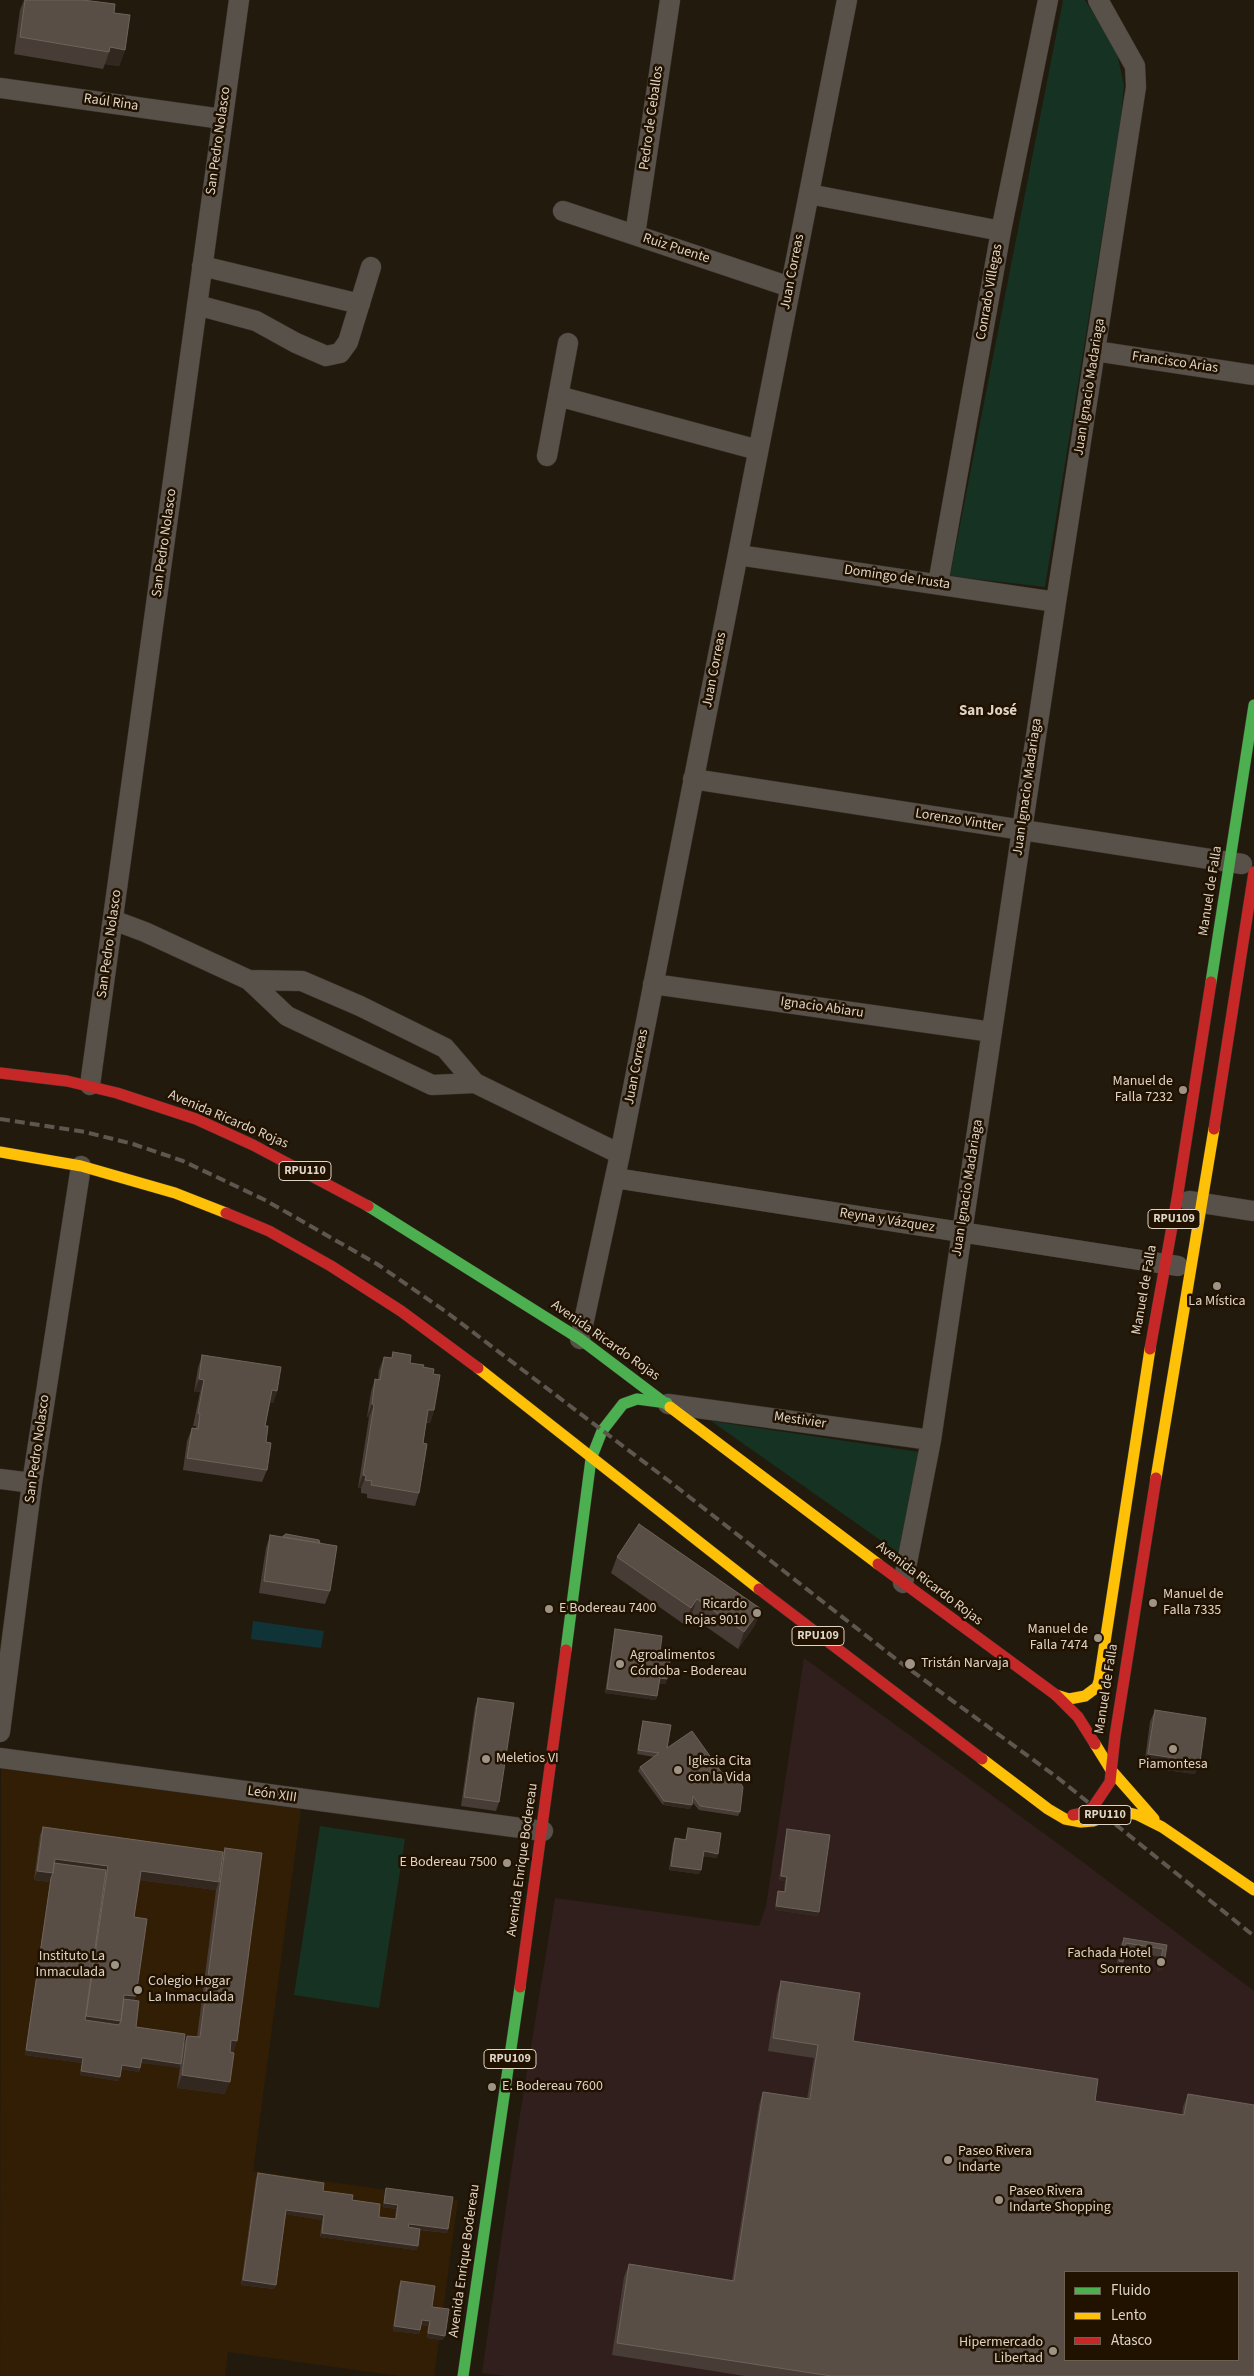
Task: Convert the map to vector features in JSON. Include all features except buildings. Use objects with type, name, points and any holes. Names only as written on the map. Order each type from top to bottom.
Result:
[{"type":"main road","name":"Manuel de Falla","points":[[1056,1695],[1069,1699],[1085,1696],[1097,1687],[1164,1264],[1177,1199],[1254,705]]},
{"type":"main road","name":"Manuel de Falla","points":[[1112,1770],[1116,1727],[1254,872]]},
{"type":"main road","name":"Avenida Ricardo Rojas","points":[[0,1073],[90,1085],[145,1101],[196,1119],[301,1168],[404,1227],[580,1339],[903,1583],[1056,1695],[1086,1726],[1112,1770],[1137,1802],[1162,1827]]},
{"type":"main road","name":"Avenida Ricardo Rojas","points":[[0,1152],[81,1166],[142,1182],[269,1231],[305,1251],[408,1316],[501,1386],[591,1459],[891,1692],[1048,1809],[1065,1819],[1087,1822],[1114,1812],[1129,1812],[1162,1827],[1254,1890]]},
{"type":"main road","name":"Avenida Enrique Bodereau","points":[[463,2376],[543,1831],[591,1459],[602,1431],[623,1404],[638,1399],[668,1404]]},
{"type":"main road","name":"Avenida Ricardo Rojas","points":[[1048,1809],[1073,1815],[1089,1810],[1107,1788],[1112,1770]]},
{"type":"street","name":"San Pedro Nolasco","points":[[90,1085],[239,0]]},
{"type":"street","name":"Pedro de Ceballos","points":[[635,235],[670,0]]},
{"type":"street","name":"Juan Correas","points":[[580,1339],[620,1154],[847,0]]},
{"type":"street","name":"Conrado Villegas","points":[[938,584],[1001,231],[1048,0]]},
{"type":"street","name":"Juan Ignacio Madariaga","points":[[903,1583],[931,1440],[960,1233],[1136,87],[1135,66],[1098,0]]},
{"type":"street","name":"Raúl Rina","points":[[0,88],[222,119]]},
{"type":"street","points":[[809,194],[1001,231]]},
{"type":"street","name":"Ruiz Puente","points":[[563,211],[790,287]]},
{"type":"street","points":[[202,266],[360,304]]},
{"type":"street","points":[[197,305],[256,321],[296,343],[326,356],[340,353],[348,342],[371,267]]},
{"type":"street","points":[[547,456],[568,343]]},
{"type":"street","name":"Francisco Arias","points":[[1095,351],[1254,374]]},
{"type":"street","points":[[558,396],[758,450]]},
{"type":"street","name":"Domingo de Irusta","points":[[738,555],[1056,602]]},
{"type":"street","name":"Lorenzo Vintter","points":[[693,779],[1254,866]]},
{"type":"street","points":[[113,920],[145,932],[249,980],[287,1016],[432,1085],[475,1082]]},
{"type":"street","points":[[249,980],[302,981],[360,1006],[445,1048],[475,1082],[620,1154]]},
{"type":"street","name":"Ignacio Abiaru","points":[[653,984],[992,1032]]},
{"type":"street","name":"San Pedro Nolasco","points":[[0,1732],[32,1483],[81,1166]]},
{"type":"street","name":"Reyna y Vázquez","points":[[615,1178],[1190,1268]]},
{"type":"street","points":[[1177,1199],[1254,1211]]},
{"type":"street","name":"Mestivier","points":[[668,1404],[931,1440]]},
{"type":"street","points":[[0,1479],[32,1483]]},
{"type":"street","name":"León XIII","points":[[0,1758],[543,1831]]},
{"type":"shaded area","points":[[804,1658],[1072,1854],[1254,1991],[1254,2376],[505,2376],[482,2373],[515,2146],[555,1898],[759,1926],[766,1906]]},
{"type":"shaded area","name":"Colegio Hogar La Inmaculada","points":[[1,1769],[301,1809],[253,2171],[458,2200],[434,2376],[399,2376],[228,2352],[225,2376],[0,2376]]},
{"type":"green space","points":[[1063,0],[1085,0],[1116,49],[1124,85],[1121,119],[1045,587],[950,576]]},
{"type":"green space","points":[[711,1421],[920,1452],[903,1556]]},
{"type":"green space","points":[[320,1826],[405,1839],[379,2008],[294,1995]]},
{"type":"water","points":[[253,1621],[324,1631],[321,1648],[251,1639]]},
{"type":"railway","points":[[0,1119],[85,1132],[133,1144],[183,1161],[265,1200],[377,1264],[445,1311],[669,1481],[901,1663],[1058,1778],[1254,1936]]},
{"type":"traffic: fast","points":[[1211,982],[1254,705]]},
{"type":"traffic: fast","points":[[368,1206],[580,1339],[670,1407]]},
{"type":"traffic: fast","points":[[566,1650],[591,1459],[602,1431],[623,1404],[637,1399],[667,1403]]},
{"type":"traffic: fast","points":[[463,2376],[520,1987]]},
{"type":"traffic: slow","points":[[1156,1478],[1214,1129]]},
{"type":"traffic: slow","points":[[0,1152],[81,1166],[175,1193],[226,1213]]},
{"type":"traffic: slow","points":[[1056,1695],[1069,1699],[1085,1696],[1097,1687],[1099,1681],[1150,1349]]},
{"type":"traffic: slow","points":[[478,1368],[759,1589]]},
{"type":"traffic: slow","points":[[670,1407],[878,1564]]},
{"type":"traffic: slow","points":[[1095,1744],[1111,1770],[1154,1819]]},
{"type":"traffic: slow","points":[[982,1759],[1048,1809],[1065,1819],[1081,1822],[1093,1821],[1121,1811],[1138,1815],[1162,1827],[1254,1890]]},
{"type":"traffic: jam","points":[[1214,1129],[1254,872]]},
{"type":"traffic: jam","points":[[1150,1349],[1177,1199],[1211,982]]},
{"type":"traffic: jam","points":[[0,1073],[67,1081],[117,1093],[196,1119],[253,1145],[368,1206]]},
{"type":"traffic: jam","points":[[226,1213],[269,1231],[331,1266],[401,1311],[478,1368]]},
{"type":"traffic: jam","points":[[1073,1815],[1084,1813],[1093,1807],[1110,1782],[1115,1736],[1156,1478]]},
{"type":"traffic: jam","points":[[878,1564],[1056,1695],[1078,1717],[1095,1744]]},
{"type":"traffic: jam","points":[[759,1589],[982,1759]]},
{"type":"traffic: jam","points":[[520,1987],[566,1650]]},
{"type":"place","name":"Manuel de Falla 7232","points":[[1183,1090]]},
{"type":"place","name":"La Mística","points":[[1217,1286]]},
{"type":"place","name":"Manuel de Falla 7335","points":[[1153,1603]]},
{"type":"place","name":"E Bodereau 7400","points":[[549,1609]]},
{"type":"place","name":"Ricardo Rojas 9010","points":[[757,1613]]},
{"type":"place","name":"Manuel de Falla 7474","points":[[1098,1638]]},
{"type":"place","name":"Agroalimentos Córdoba - Bodereau","points":[[620,1664]]},
{"type":"place","name":"Tristán Narvaja","points":[[910,1664]]},
{"type":"place","name":"Piamontesa","points":[[1173,1749]]},
{"type":"place","name":"Meletios VI","points":[[486,1759]]},
{"type":"place","name":"Iglesia Cita con la Vida","points":[[678,1770]]},
{"type":"place","name":"E Bodereau 7500","points":[[507,1863]]},
{"type":"place","name":"Fachada Hotel Sorrento","points":[[1161,1962]]},
{"type":"place","name":"Instituto La Inmaculada","points":[[115,1965]]},
{"type":"place","name":"Colegio Hogar La Inmaculada","points":[[138,1990]]},
{"type":"place","name":"E. Bodereau 7600","points":[[492,2087]]},
{"type":"place","name":"Paseo Rivera Indarte","points":[[948,2160]]},
{"type":"place","name":"Paseo Rivera Indarte Shopping","points":[[999,2200]]},
{"type":"place","name":"Hipermercado Libertad","points":[[1053,2351]]},
{"type":"district","name":"San José","points":[[988,712]]}]
